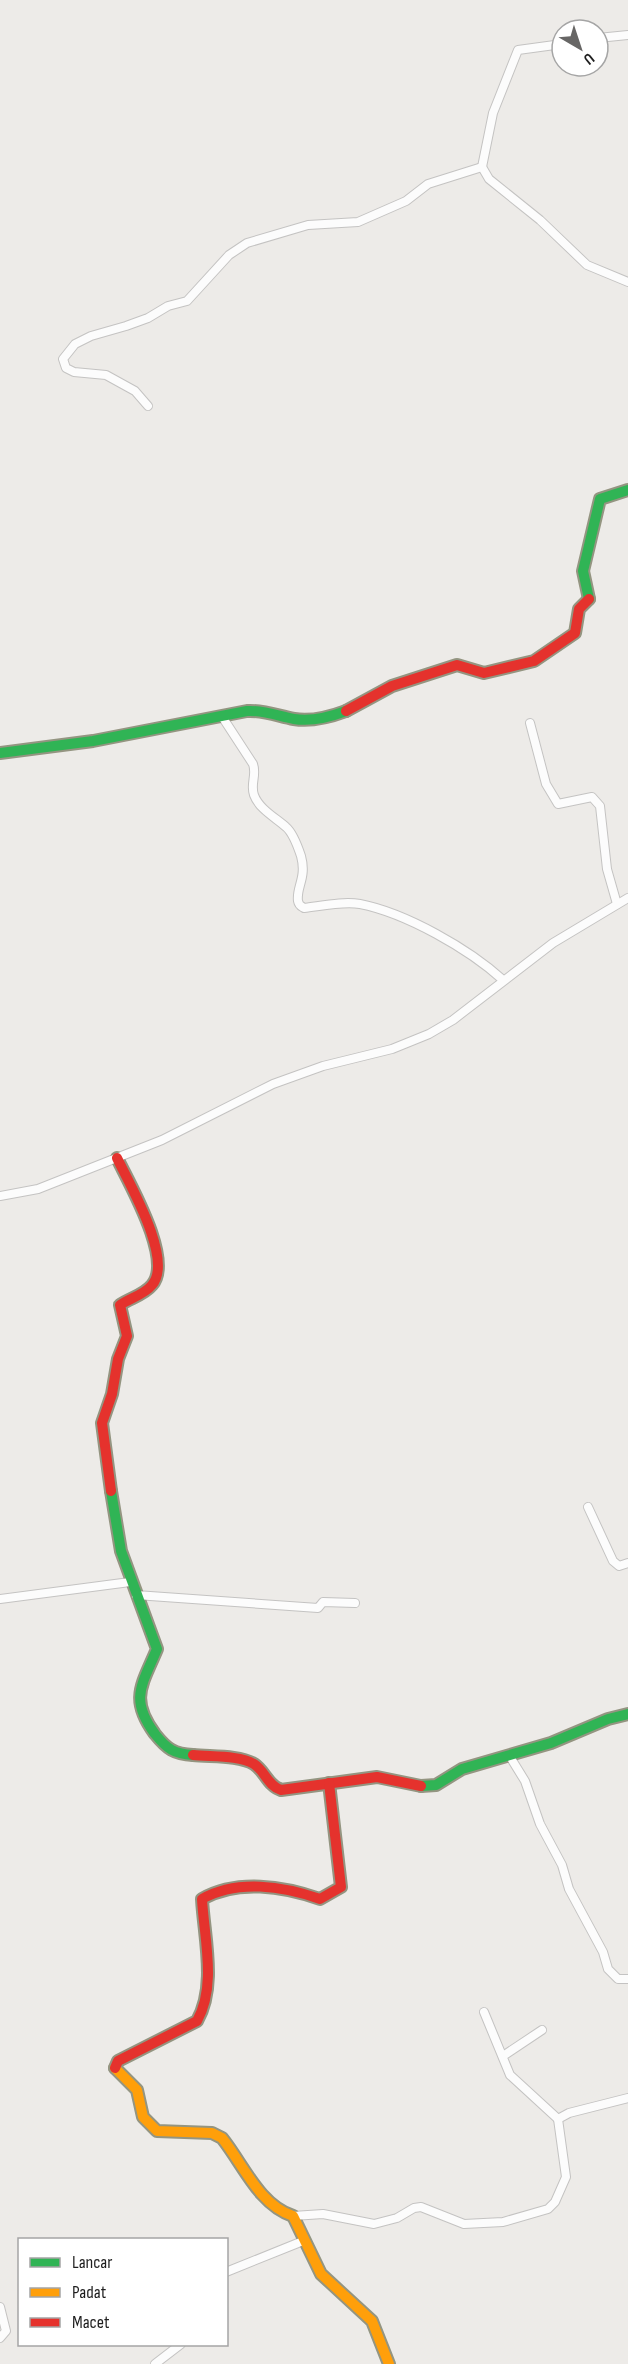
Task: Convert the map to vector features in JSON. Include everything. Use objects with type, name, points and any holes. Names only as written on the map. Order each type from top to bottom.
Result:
[{"type":"street","points":[[610,37],[628,35]]},
{"type":"street","points":[[550,46],[518,50],[493,113],[482,167],[489,179],[540,220],[587,265],[628,282]]},
{"type":"street","points":[[148,406],[135,391],[106,375],[74,372],[64,366],[63,359],[75,344],[91,336],[137,322],[168,306],[187,301],[229,255],[248,243],[308,225],[358,222],[406,201],[428,184],[482,167]]},
{"type":"street","points":[[0,753],[57,749],[108,737],[248,711],[267,711],[298,721],[313,720],[355,708],[396,684],[437,676],[457,666],[484,673],[534,661],[574,633],[579,609],[589,599],[583,571],[600,499],[628,490]]},
{"type":"street","points":[[223,717],[256,771],[252,784],[253,795],[269,814],[288,829],[300,852],[304,876],[298,901],[300,906],[304,908],[357,903],[407,920],[470,953],[503,980]]},
{"type":"street","points":[[530,723],[546,784],[558,804],[592,797],[600,806],[607,869],[617,904]]},
{"type":"street","points":[[0,1196],[38,1189],[162,1140],[273,1084],[323,1066],[392,1049],[429,1034],[453,1020],[503,980],[575,928],[628,898]]},
{"type":"street","points":[[117,1158],[153,1234],[158,1264],[156,1281],[149,1288],[120,1305],[127,1336],[118,1359],[112,1394],[102,1423],[103,1442],[121,1551],[130,1582],[157,1649],[141,1689],[139,1704],[142,1717],[165,1748],[176,1754],[234,1759],[254,1764],[274,1788],[281,1790],[377,1777],[423,1786],[436,1785],[462,1769],[628,1714]]},
{"type":"street","points":[[588,1507],[613,1561],[619,1566],[628,1563]]},
{"type":"street","points":[[0,1599],[130,1582]]},
{"type":"street","points":[[136,1595],[318,1608],[323,1602],[355,1603]]},
{"type":"street","points":[[509,1755],[525,1781],[540,1824],[562,1865],[569,1889],[603,1952],[608,1969],[618,1979],[628,1979]]},
{"type":"street","points":[[328,1783],[341,1887],[320,1899],[289,1890],[256,1886],[216,1891],[205,1895],[202,1899],[206,1993],[203,2015],[118,2061],[115,2066],[115,2071],[136,2089],[143,2119],[157,2131],[212,2133],[222,2138],[265,2196],[282,2213],[293,2216],[323,2214],[374,2224],[391,2220],[414,2208],[421,2207],[464,2224],[503,2222],[541,2212],[555,2202],[566,2177],[558,2119],[514,2079],[484,2012]]},
{"type":"street","points":[[503,2056],[542,2030]]},
{"type":"street","points":[[558,2119],[569,2113],[628,2098]]},
{"type":"street","points":[[293,2216],[308,2253],[326,2280],[343,2298],[364,2310],[372,2320],[389,2364]]},
{"type":"street","points":[[228,2271],[303,2241]]},
{"type":"street","points":[[0,2307],[6,2331],[0,2338]]},
{"type":"street","points":[[155,2364],[178,2346]]},
{"type":"traffic: fast","points":[[589,599],[583,571],[600,499],[628,490]]},
{"type":"traffic: fast","points":[[0,753],[93,741],[247,711],[307,720],[346,711]]},
{"type":"traffic: fast","points":[[111,1491],[121,1551],[157,1649],[143,1682],[140,1701],[142,1711],[155,1734],[167,1747],[176,1752],[193,1755]]},
{"type":"traffic: fast","points":[[421,1786],[436,1785],[462,1769],[551,1743],[608,1719],[628,1714]]},
{"type":"traffic: slow","points":[[115,2068],[137,2090],[143,2117],[157,2131],[212,2133],[222,2138],[261,2193],[281,2211],[293,2216],[321,2274],[372,2321],[389,2364]]},
{"type":"traffic: jam","points":[[346,711],[392,686],[457,665],[484,673],[534,661],[575,633],[579,609],[589,599]]},
{"type":"traffic: jam","points":[[111,1491],[102,1423],[112,1394],[118,1359],[127,1336],[120,1305],[141,1294],[152,1285],[157,1273],[158,1258],[147,1222],[117,1158]]},
{"type":"traffic: jam","points":[[193,1755],[248,1761],[258,1767],[273,1785],[281,1790],[377,1777],[421,1786]]},
{"type":"traffic: jam","points":[[115,2068],[118,2061],[197,2021],[203,2007],[208,1977],[202,1899],[230,1889],[245,1887],[276,1888],[320,1899],[341,1887],[329,1783]]}]
